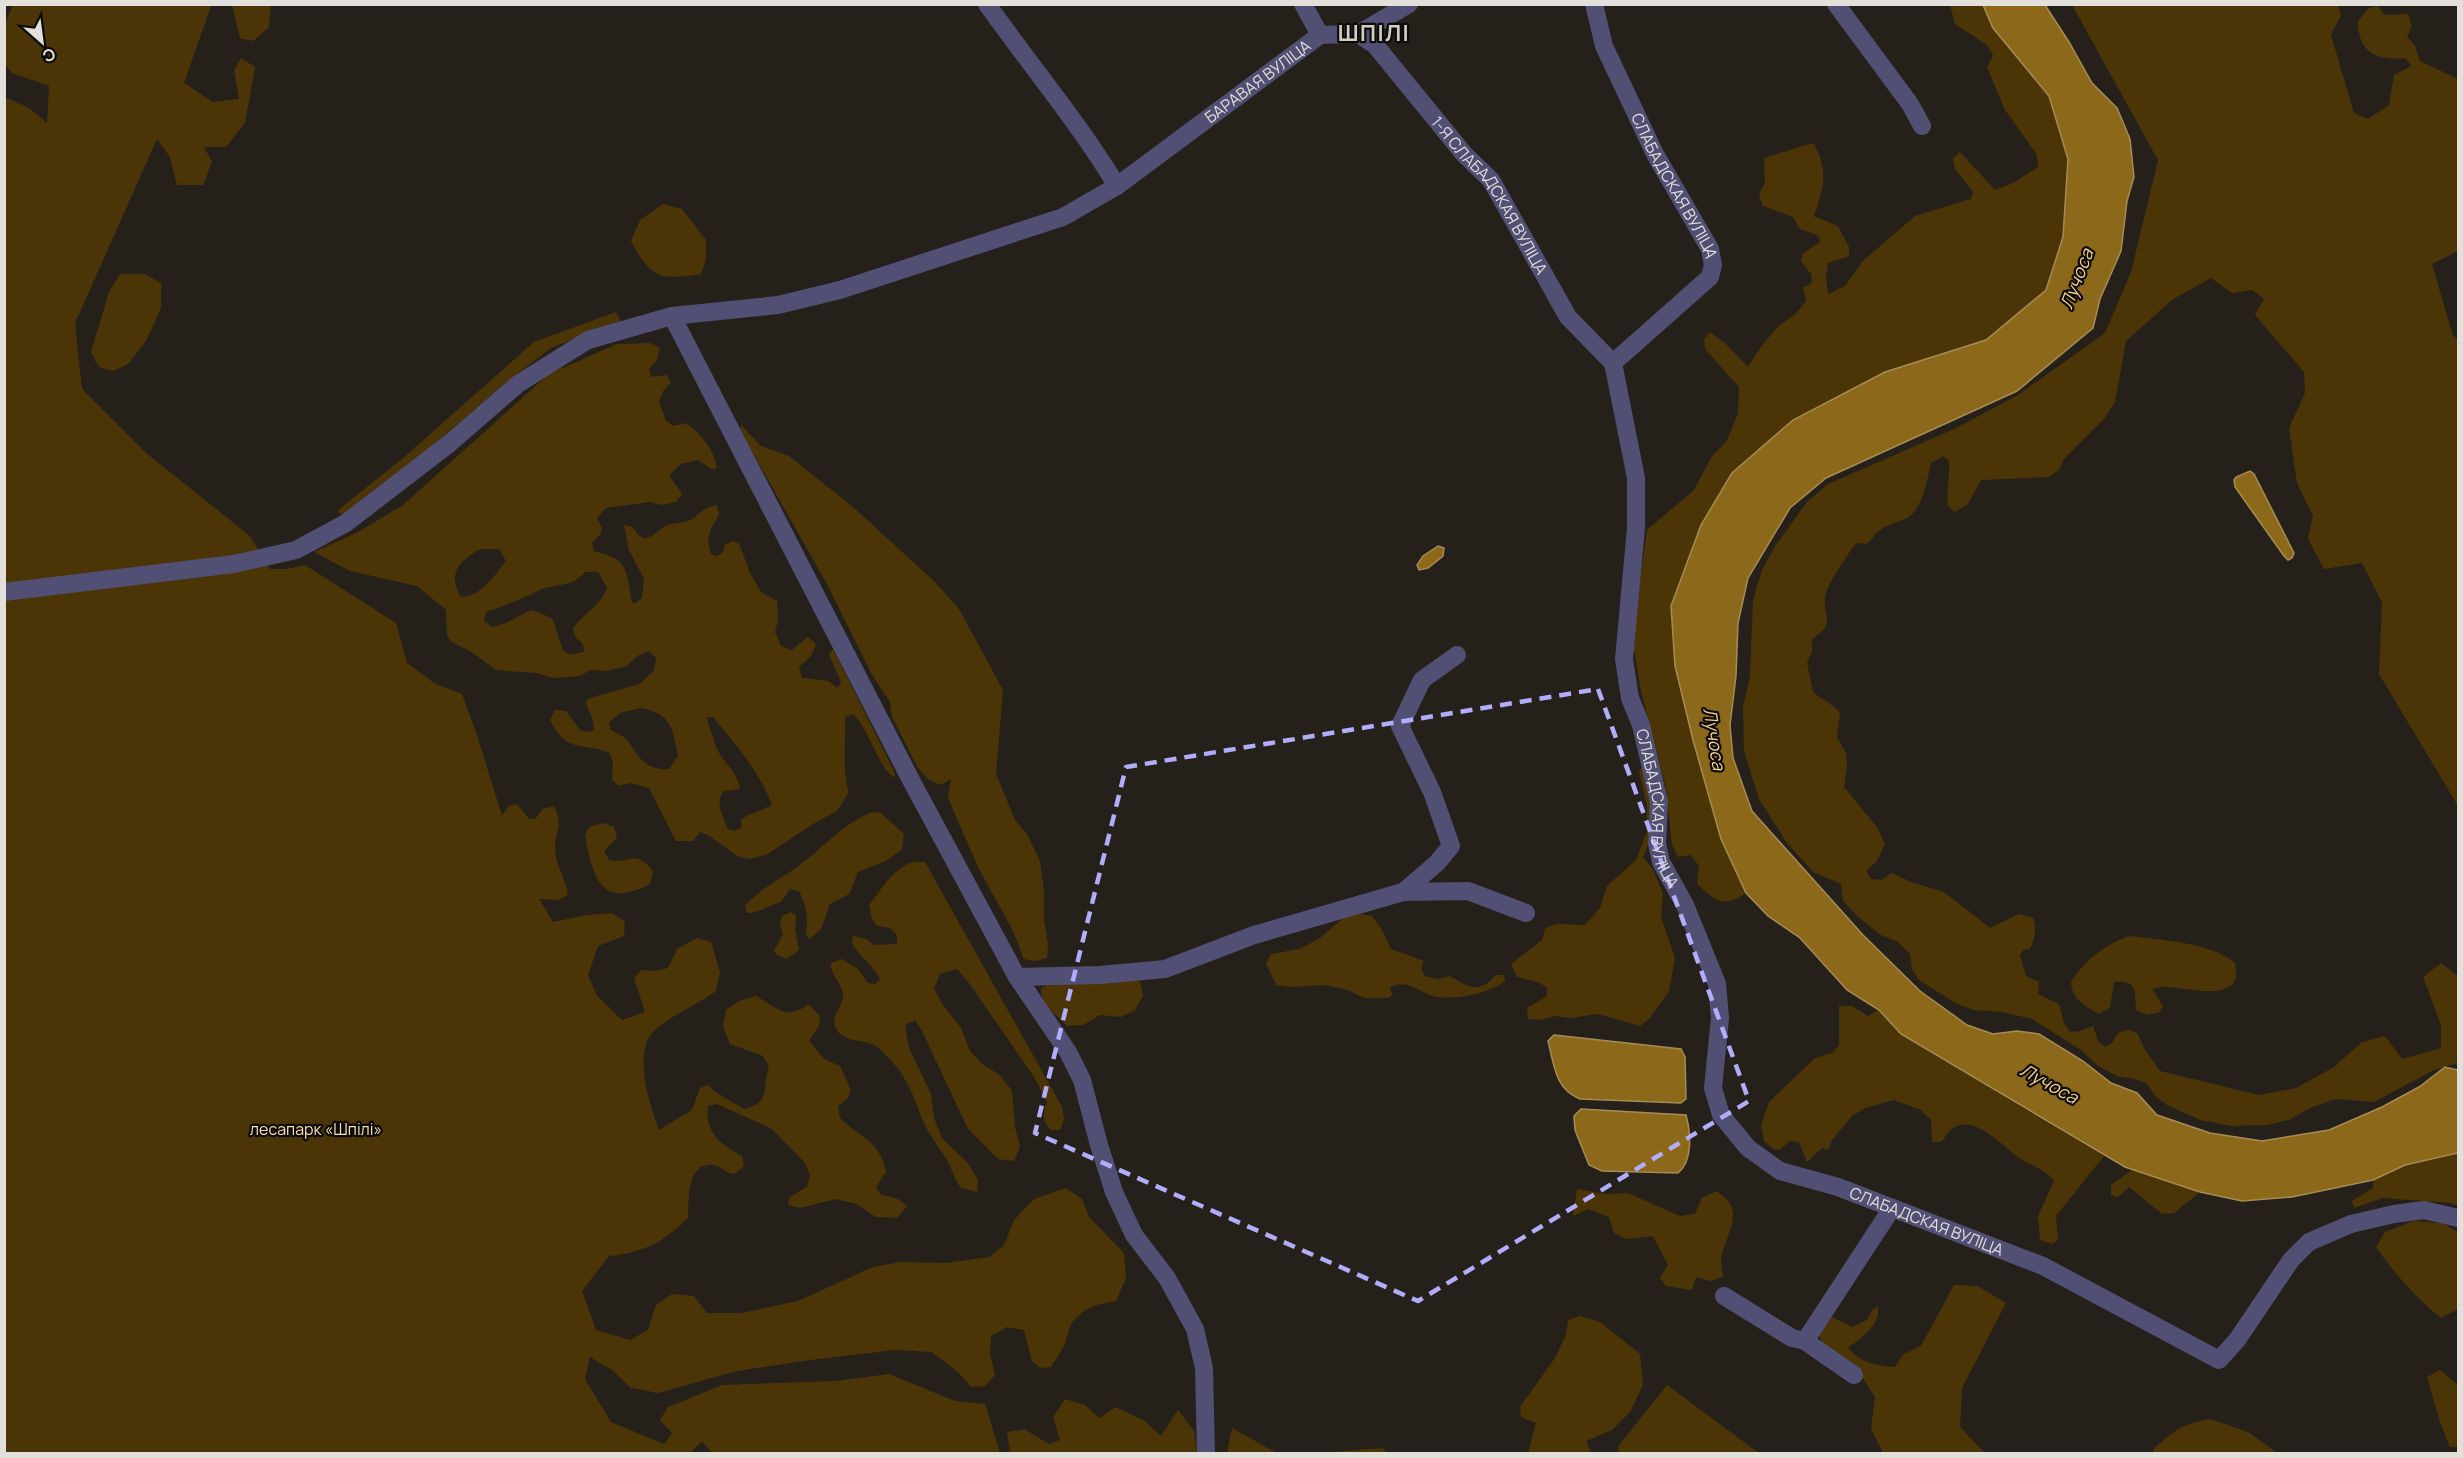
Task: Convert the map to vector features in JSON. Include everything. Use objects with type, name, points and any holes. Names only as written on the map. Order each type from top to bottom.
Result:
[{"type":"street","points":[[987,4],[1038,76],[1090,141],[1117,186]]},
{"type":"street","points":[[1303,4],[1320,35]]},
{"type":"street","name":"БАРАВАЯ ВУЛІЦА","points":[[4,592],[234,564],[296,550],[346,523],[450,443],[518,384],[588,340],[672,316],[778,305],[840,290],[1063,217],[1117,186],[1320,35],[1358,34],[1410,4]]},
{"type":"street","name":"СЛАБАДСКАЯ ВУЛІЦА","points":[[1594,4],[1604,46],[1655,154],[1710,249],[1713,265],[1710,277],[1613,363],[1636,478],[1636,528],[1624,659],[1630,698],[1641,725],[1659,802],[1657,844],[1661,862],[1685,905],[1717,984],[1720,1018],[1713,1088],[1721,1115],[1748,1148],[1780,1171],[1838,1187],[2043,1266],[2219,1360],[2237,1340],[2291,1260],[2309,1242],[2352,1224],[2394,1214],[2424,1210],[2458,1218]]},
{"type":"street","points":[[1836,4],[1911,104],[1922,126]]},
{"type":"street","name":"1-Я СЛАБАДСКАЯ ВУЛІЦА","points":[[1358,34],[1375,45],[1464,154],[1491,180],[1568,317],[1613,363]]},
{"type":"street","points":[[672,316],[912,782],[1017,977],[1068,1053],[1082,1080],[1114,1192],[1134,1235],[1167,1278],[1195,1329],[1204,1368],[1206,1454]]},
{"type":"street","points":[[1403,892],[1437,863],[1451,846],[1432,792],[1400,726],[1422,680],[1457,655]]},
{"type":"street","points":[[1017,977],[1100,975],[1165,969],[1254,935],[1403,892],[1468,891],[1526,914]]},
{"type":"street","points":[[1805,1341],[1892,1208]]},
{"type":"street","points":[[1724,1296],[1792,1338],[1805,1341],[1854,1375]]},
{"type":"highlighted area","points":[[1598,689],[1749,1101],[1418,1301],[1035,1133],[1126,767]]},
{"type":"green space","name":"лесапарк «Шпілі»","points":[[13,5],[232,5],[211,6],[184,83],[213,102],[239,99],[234,70],[241,58],[255,67],[245,123],[226,147],[204,147],[212,162],[203,185],[177,185],[170,157],[157,139],[75,323],[82,389],[146,453],[250,536],[270,569],[287,569],[305,565],[396,623],[407,663],[436,684],[462,694],[502,816],[509,806],[517,804],[529,819],[536,818],[543,809],[554,806],[557,813],[559,823],[555,854],[568,895],[558,900],[539,899],[553,922],[612,913],[625,922],[624,936],[598,946],[588,975],[597,996],[622,1020],[645,1012],[634,978],[641,970],[655,971],[668,968],[677,949],[697,938],[711,942],[720,972],[716,991],[660,1026],[647,1042],[644,1053],[645,1080],[659,1130],[692,1110],[700,1088],[708,1085],[715,1092],[744,1109],[753,1106],[763,1098],[769,1066],[763,1056],[730,1044],[723,1026],[726,1010],[739,1001],[756,996],[788,1012],[794,1012],[809,1004],[820,1017],[819,1026],[809,1041],[824,1059],[840,1066],[851,1090],[847,1099],[838,1106],[840,1118],[868,1140],[879,1153],[886,1172],[876,1187],[880,1194],[898,1199],[907,1206],[897,1218],[876,1217],[856,1204],[836,1199],[800,1208],[788,1205],[790,1197],[807,1187],[810,1176],[805,1163],[772,1129],[717,1104],[708,1106],[707,1115],[712,1131],[721,1143],[742,1156],[744,1166],[734,1174],[713,1165],[704,1166],[698,1170],[693,1176],[689,1193],[688,1218],[670,1234],[652,1245],[633,1252],[609,1256],[582,1291],[596,1330],[630,1340],[648,1330],[656,1305],[672,1294],[694,1296],[707,1313],[741,1313],[798,1301],[873,1267],[901,1262],[946,1263],[989,1257],[1004,1245],[1014,1220],[1034,1199],[1066,1188],[1082,1199],[1089,1217],[1124,1253],[1126,1278],[1116,1301],[1085,1310],[1072,1322],[1064,1346],[1051,1367],[1040,1368],[1032,1361],[1024,1330],[1007,1327],[991,1336],[990,1354],[995,1375],[985,1386],[971,1387],[959,1373],[932,1352],[896,1350],[737,1371],[658,1393],[631,1388],[612,1370],[590,1357],[585,1379],[611,1422],[664,1444],[672,1433],[660,1420],[668,1407],[722,1385],[835,1381],[889,1374],[955,1401],[985,1404],[1000,1453],[1010,1451],[1007,1432],[1024,1429],[1049,1444],[1060,1440],[1053,1417],[1065,1399],[1085,1405],[1099,1418],[1116,1407],[1145,1421],[1161,1436],[1178,1410],[1194,1431],[1197,1453],[713,1454],[702,1441],[689,1454],[5,1453],[4,99],[7,98],[29,108],[47,123],[49,86],[12,73],[5,64],[5,24]]},
{"type":"green space","points":[[232,5],[271,5],[269,27],[253,41],[240,38]]},
{"type":"green space","points":[[1950,5],[1983,5],[1993,28],[2049,96],[2068,159],[2063,237],[2046,290],[1986,340],[1885,372],[1732,473],[1721,839],[1746,893],[1731,901],[1720,901],[1697,884],[1699,866],[1691,855],[1678,857],[1672,845],[1666,788],[1641,691],[1632,638],[1647,530],[1694,490],[1712,456],[1726,442],[1738,414],[1739,387],[1705,349],[1704,339],[1710,332],[1727,345],[1748,367],[1772,334],[1803,305],[1806,300],[1803,288],[1812,283],[1811,274],[1801,261],[1802,254],[1820,242],[1819,236],[1800,229],[1793,217],[1763,206],[1759,194],[1765,183],[1764,158],[1813,143],[1818,153],[1823,179],[1814,216],[1838,226],[1849,247],[1849,256],[1828,263],[1826,277],[1828,294],[1845,286],[1863,261],[1915,216],[1971,199],[1973,192],[1955,169],[1953,158],[1960,152],[1995,190],[2015,182],[2038,167],[2037,155],[2005,110],[1987,67],[1993,55],[1987,45],[1955,24]]},
{"type":"green space","points":[[2072,5],[2338,5],[2341,15],[2331,35],[2354,113],[2368,119],[2389,105],[2394,75],[2411,66],[2406,58],[2386,58],[2371,53],[2361,41],[2358,21],[2369,8],[2378,6],[2384,15],[2408,14],[2412,27],[2407,36],[2415,46],[2420,61],[2458,79],[2458,251],[2432,264],[2453,336],[2458,339],[2458,806],[2379,674],[2382,603],[2362,563],[2324,569],[2308,539],[2313,516],[2297,483],[2289,428],[2305,393],[2304,372],[2255,315],[2264,299],[2252,290],[2232,293],[2211,278],[2172,300],[2126,341],[2115,402],[2104,419],[2064,459],[2059,470],[2049,477],[1981,480],[1968,504],[1955,512],[1948,506],[1949,461],[1943,456],[1931,463],[1920,502],[1911,515],[1888,525],[1866,544],[1857,543],[1831,582],[1825,601],[1827,623],[1825,628],[1812,639],[1812,651],[1807,663],[1813,692],[1840,713],[1837,737],[1846,753],[1844,787],[1877,827],[1885,844],[1877,861],[1866,871],[1871,879],[1882,880],[1892,873],[1911,882],[1944,892],[1990,928],[2019,914],[2033,918],[2035,930],[2033,941],[2030,949],[2023,950],[2020,955],[2026,976],[2039,982],[2038,994],[2059,1004],[2064,1023],[2070,1032],[2093,1026],[2098,1041],[2105,1047],[2112,1043],[2118,1033],[2129,1030],[2138,1034],[2145,1050],[2160,1071],[2259,1095],[2296,1088],[2334,1067],[2362,1042],[2385,1036],[2402,1059],[2441,1048],[2441,1025],[2423,977],[2441,963],[2458,976],[2458,1063],[2434,1070],[2374,1102],[2336,1099],[2312,1107],[2289,1120],[2267,1125],[2232,1126],[2200,1120],[2167,1105],[2156,1097],[2147,1084],[2136,1079],[2117,1076],[2098,1066],[2081,1050],[2032,1019],[2002,1012],[1974,1010],[1957,1004],[1919,980],[1912,969],[1910,954],[1898,942],[1881,935],[1857,916],[1843,901],[1841,884],[1813,872],[1787,843],[1759,799],[1744,751],[1743,707],[1750,676],[1753,600],[1762,570],[1775,546],[1807,502],[1828,484],[1954,429],[2018,395],[2105,333],[2131,272],[2158,160]]},
{"type":"green space","points":[[663,204],[682,209],[706,240],[706,259],[701,274],[675,277],[657,274],[644,262],[631,241],[640,220]]},
{"type":"green space","points":[[120,274],[145,274],[161,283],[161,308],[146,341],[128,364],[113,371],[99,367],[91,352],[109,292]]},
{"type":"green space","points":[[616,312],[620,321],[551,348],[504,384],[392,481],[343,517],[338,510],[402,459],[534,342]]},
{"type":"green space","points":[[650,343],[660,348],[657,360],[649,369],[651,377],[667,375],[671,383],[663,391],[659,402],[666,421],[674,426],[686,423],[697,432],[710,449],[717,468],[711,469],[698,460],[681,464],[669,475],[682,494],[676,502],[661,505],[650,502],[606,508],[597,518],[602,528],[600,535],[592,543],[594,551],[616,559],[624,567],[634,604],[642,598],[644,579],[629,550],[624,525],[633,527],[637,534],[645,539],[665,526],[688,521],[707,508],[717,505],[719,515],[709,538],[711,554],[717,556],[723,552],[725,545],[732,541],[739,543],[750,573],[761,592],[777,601],[778,620],[775,632],[781,646],[792,650],[808,637],[816,644],[811,656],[799,667],[802,678],[828,681],[838,688],[841,682],[829,654],[833,649],[895,773],[894,778],[882,764],[865,730],[853,714],[845,717],[845,767],[849,792],[837,811],[766,855],[749,859],[737,856],[708,835],[700,832],[693,841],[676,841],[649,788],[630,783],[618,786],[612,779],[613,763],[610,753],[576,745],[562,738],[556,731],[550,720],[555,710],[566,711],[581,731],[594,730],[592,717],[586,704],[587,699],[639,684],[654,671],[656,658],[649,651],[637,656],[627,666],[607,671],[591,670],[579,676],[553,678],[537,673],[496,670],[473,653],[452,642],[447,636],[446,610],[417,586],[350,571],[314,552],[356,533],[403,505],[549,374],[617,344]],"holes":[[[481,549],[499,549],[506,561],[481,589],[461,597],[457,589],[455,574],[467,557]],[[585,572],[598,572],[607,588],[596,605],[573,629],[576,638],[583,644],[584,652],[570,655],[563,650],[552,618],[532,610],[498,626],[492,627],[484,621],[486,612],[545,588],[569,583]],[[641,708],[651,710],[665,718],[672,730],[678,756],[669,769],[648,765],[626,739],[611,730],[609,723],[620,713]],[[707,717],[713,717],[738,748],[761,781],[772,805],[741,820],[742,828],[734,831],[728,829],[720,809],[720,800],[724,791],[740,789],[739,783],[717,749]]]},
{"type":"green space","points":[[741,425],[761,446],[789,456],[852,506],[936,583],[959,609],[1003,690],[996,774],[1015,820],[1027,834],[1040,861],[1048,944],[1047,958],[1035,961],[1024,959],[1012,929],[978,867],[948,798],[951,779],[941,785],[929,780],[918,768],[892,717],[890,702],[871,673],[827,584],[741,432]]},
{"type":"green space","points":[[1643,766],[1649,789],[1652,824],[1643,857],[1653,869],[1663,894],[1661,917],[1675,958],[1669,991],[1649,1019],[1640,1026],[1598,1014],[1570,1018],[1554,1016],[1540,1020],[1528,1019],[1527,1008],[1547,996],[1547,987],[1517,977],[1511,964],[1542,940],[1545,929],[1556,924],[1585,925],[1600,908],[1607,886],[1636,860],[1647,832],[1647,806],[1639,771]]},
{"type":"green space","points":[[873,812],[881,813],[904,834],[902,849],[886,861],[858,872],[849,894],[830,904],[821,929],[810,939],[806,936],[806,913],[799,891],[790,889],[781,902],[747,913],[745,906],[758,894],[801,864],[844,828]]},
{"type":"green space","points":[[603,823],[614,827],[617,838],[604,851],[609,860],[641,860],[653,871],[650,884],[633,891],[620,893],[610,891],[602,885],[596,876],[585,835],[589,827]]},
{"type":"green space","points":[[912,862],[925,862],[1062,1107],[1064,1119],[1060,1130],[1051,1130],[1044,1116],[1047,1102],[1034,1077],[969,983],[957,969],[940,974],[934,989],[961,1028],[970,1051],[982,1064],[1000,1075],[1012,1091],[1015,1127],[1020,1147],[1014,1161],[998,1159],[968,1129],[922,1031],[915,1020],[905,1025],[909,1048],[931,1094],[934,1118],[942,1138],[967,1162],[978,1180],[977,1192],[961,1188],[959,1185],[947,1160],[925,1126],[908,1084],[894,1064],[874,1045],[842,1036],[834,1022],[843,992],[832,972],[831,963],[842,959],[858,969],[868,983],[875,984],[880,980],[852,944],[853,936],[866,939],[874,945],[897,944],[897,935],[890,928],[877,926],[872,919],[869,905],[892,875]]},
{"type":"green space","points":[[791,912],[796,915],[795,930],[799,950],[787,959],[777,955],[774,951],[783,934],[780,924],[782,916]]},
{"type":"green space","points":[[1356,913],[1372,916],[1391,949],[1424,961],[1421,968],[1425,976],[1438,979],[1450,976],[1473,987],[1484,985],[1496,975],[1504,975],[1505,981],[1482,992],[1445,998],[1403,984],[1389,988],[1393,994],[1389,998],[1364,998],[1348,990],[1325,985],[1289,987],[1276,985],[1266,963],[1271,954],[1300,949],[1320,938],[1343,918]]},
{"type":"green space","points":[[2129,936],[2185,943],[2212,950],[2235,963],[2236,977],[2225,989],[2216,991],[2164,987],[2152,989],[2163,1006],[2160,1012],[2148,1015],[2136,1010],[2135,992],[2131,985],[2114,982],[2110,1008],[2099,1014],[2077,998],[2071,982],[2096,954]]},
{"type":"green space","points":[[1130,976],[1140,982],[1143,996],[1135,1010],[1121,1017],[1100,1015],[1083,1025],[1067,1026],[1043,1003],[1041,989],[1052,982]]},
{"type":"green space","points":[[1839,1006],[1852,1006],[1868,1016],[1879,1010],[1901,1034],[2104,1156],[2056,1216],[2058,1240],[2052,1244],[2040,1240],[2038,1216],[2054,1181],[1980,1128],[1962,1125],[1950,1130],[1941,1142],[1932,1142],[1931,1120],[1921,1110],[1894,1100],[1865,1108],[1852,1116],[1832,1140],[1828,1150],[1822,1148],[1807,1162],[1799,1142],[1790,1141],[1779,1150],[1773,1149],[1764,1141],[1761,1125],[1769,1102],[1815,1058],[1832,1053],[1839,1045]]},
{"type":"green space","points":[[2458,1153],[2458,1206],[2451,1203],[2382,1198],[2354,1208],[2352,1201],[2373,1188],[2373,1180],[2405,1165]]},
{"type":"green space","points":[[2132,1170],[2200,1192],[2174,1213],[2162,1214],[2129,1187],[2118,1197],[2111,1195],[2111,1185]]},
{"type":"green space","points":[[1577,1189],[1606,1194],[1628,1193],[1680,1216],[1695,1214],[1702,1198],[1716,1191],[1731,1205],[1733,1212],[1733,1220],[1721,1257],[1723,1277],[1710,1281],[1696,1277],[1692,1290],[1666,1286],[1660,1278],[1668,1265],[1653,1236],[1627,1239],[1614,1233],[1609,1217],[1588,1209],[1573,1216]]},
{"type":"green space","points":[[2413,1221],[2442,1223],[2458,1232],[2458,1309],[2441,1318],[2406,1285],[2376,1247],[2385,1232]]},
{"type":"green space","points":[[1954,1285],[1977,1286],[2006,1303],[1962,1388],[1960,1427],[1985,1453],[1883,1453],[1871,1429],[1875,1397],[1858,1371],[1824,1345],[1818,1334],[1828,1315],[1852,1327],[1867,1320],[1872,1310],[1878,1307],[1873,1326],[1848,1348],[1858,1357],[1869,1362],[1895,1367],[1904,1354],[1921,1346]]},
{"type":"green space","points":[[1580,1316],[1600,1322],[1640,1354],[1643,1385],[1630,1412],[1612,1430],[1586,1441],[1591,1453],[1528,1453],[1536,1423],[1521,1417],[1520,1407],[1555,1358],[1566,1335],[1568,1320]]},
{"type":"green space","points":[[2440,1370],[2458,1385],[2458,1447],[2450,1447],[2427,1377]]},
{"type":"green space","points":[[1667,1385],[1759,1453],[1618,1453],[1619,1445]]},
{"type":"green space","points":[[2210,1419],[2248,1432],[2277,1453],[2153,1453],[2160,1443],[2178,1429]]},
{"type":"green space","points":[[1232,1428],[1277,1453],[1227,1453]]},
{"type":"green space","points":[[1382,1448],[1388,1453],[1321,1453]]},
{"type":"water","name":"Лучоса","points":[[1983,5],[2045,5],[2092,83],[2117,108],[2130,139],[2134,177],[2127,201],[2121,251],[2100,299],[2093,328],[2017,391],[1826,478],[1790,508],[1748,578],[1738,623],[1736,676],[1730,725],[1733,758],[1752,811],[1863,935],[1920,991],[1967,1025],[1993,1034],[2017,1031],[2039,1034],[2083,1061],[2111,1083],[2137,1093],[2157,1115],[2210,1133],[2262,1141],[2329,1130],[2382,1107],[2419,1087],[2445,1067],[2458,1070],[2458,1153],[2405,1165],[2373,1180],[2292,1197],[2242,1201],[2200,1192],[2125,1167],[1901,1034],[1879,1010],[1847,990],[1800,938],[1768,916],[1746,893],[1721,839],[1675,666],[1671,606],[1701,525],[1732,473],[1793,420],[1885,372],[1986,340],[2046,290],[2063,237],[2068,159],[2049,96],[1993,28]]},
{"type":"water","points":[[2250,471],[2254,474],[2294,553],[2288,560],[2235,487],[2236,477]]},
{"type":"water","points":[[1438,546],[1444,548],[1443,556],[1428,568],[1419,570],[1417,565],[1423,556]]},
{"type":"water","points":[[1554,1035],[1681,1049],[1685,1057],[1686,1099],[1681,1103],[1580,1099],[1572,1095],[1560,1083],[1548,1041]]},
{"type":"water","points":[[1581,1109],[1686,1115],[1690,1146],[1683,1168],[1678,1173],[1602,1171],[1589,1165],[1575,1130],[1574,1116]]},
{"type":"district","name":"ШПІЛІ","points":[[1374,33]]}]
